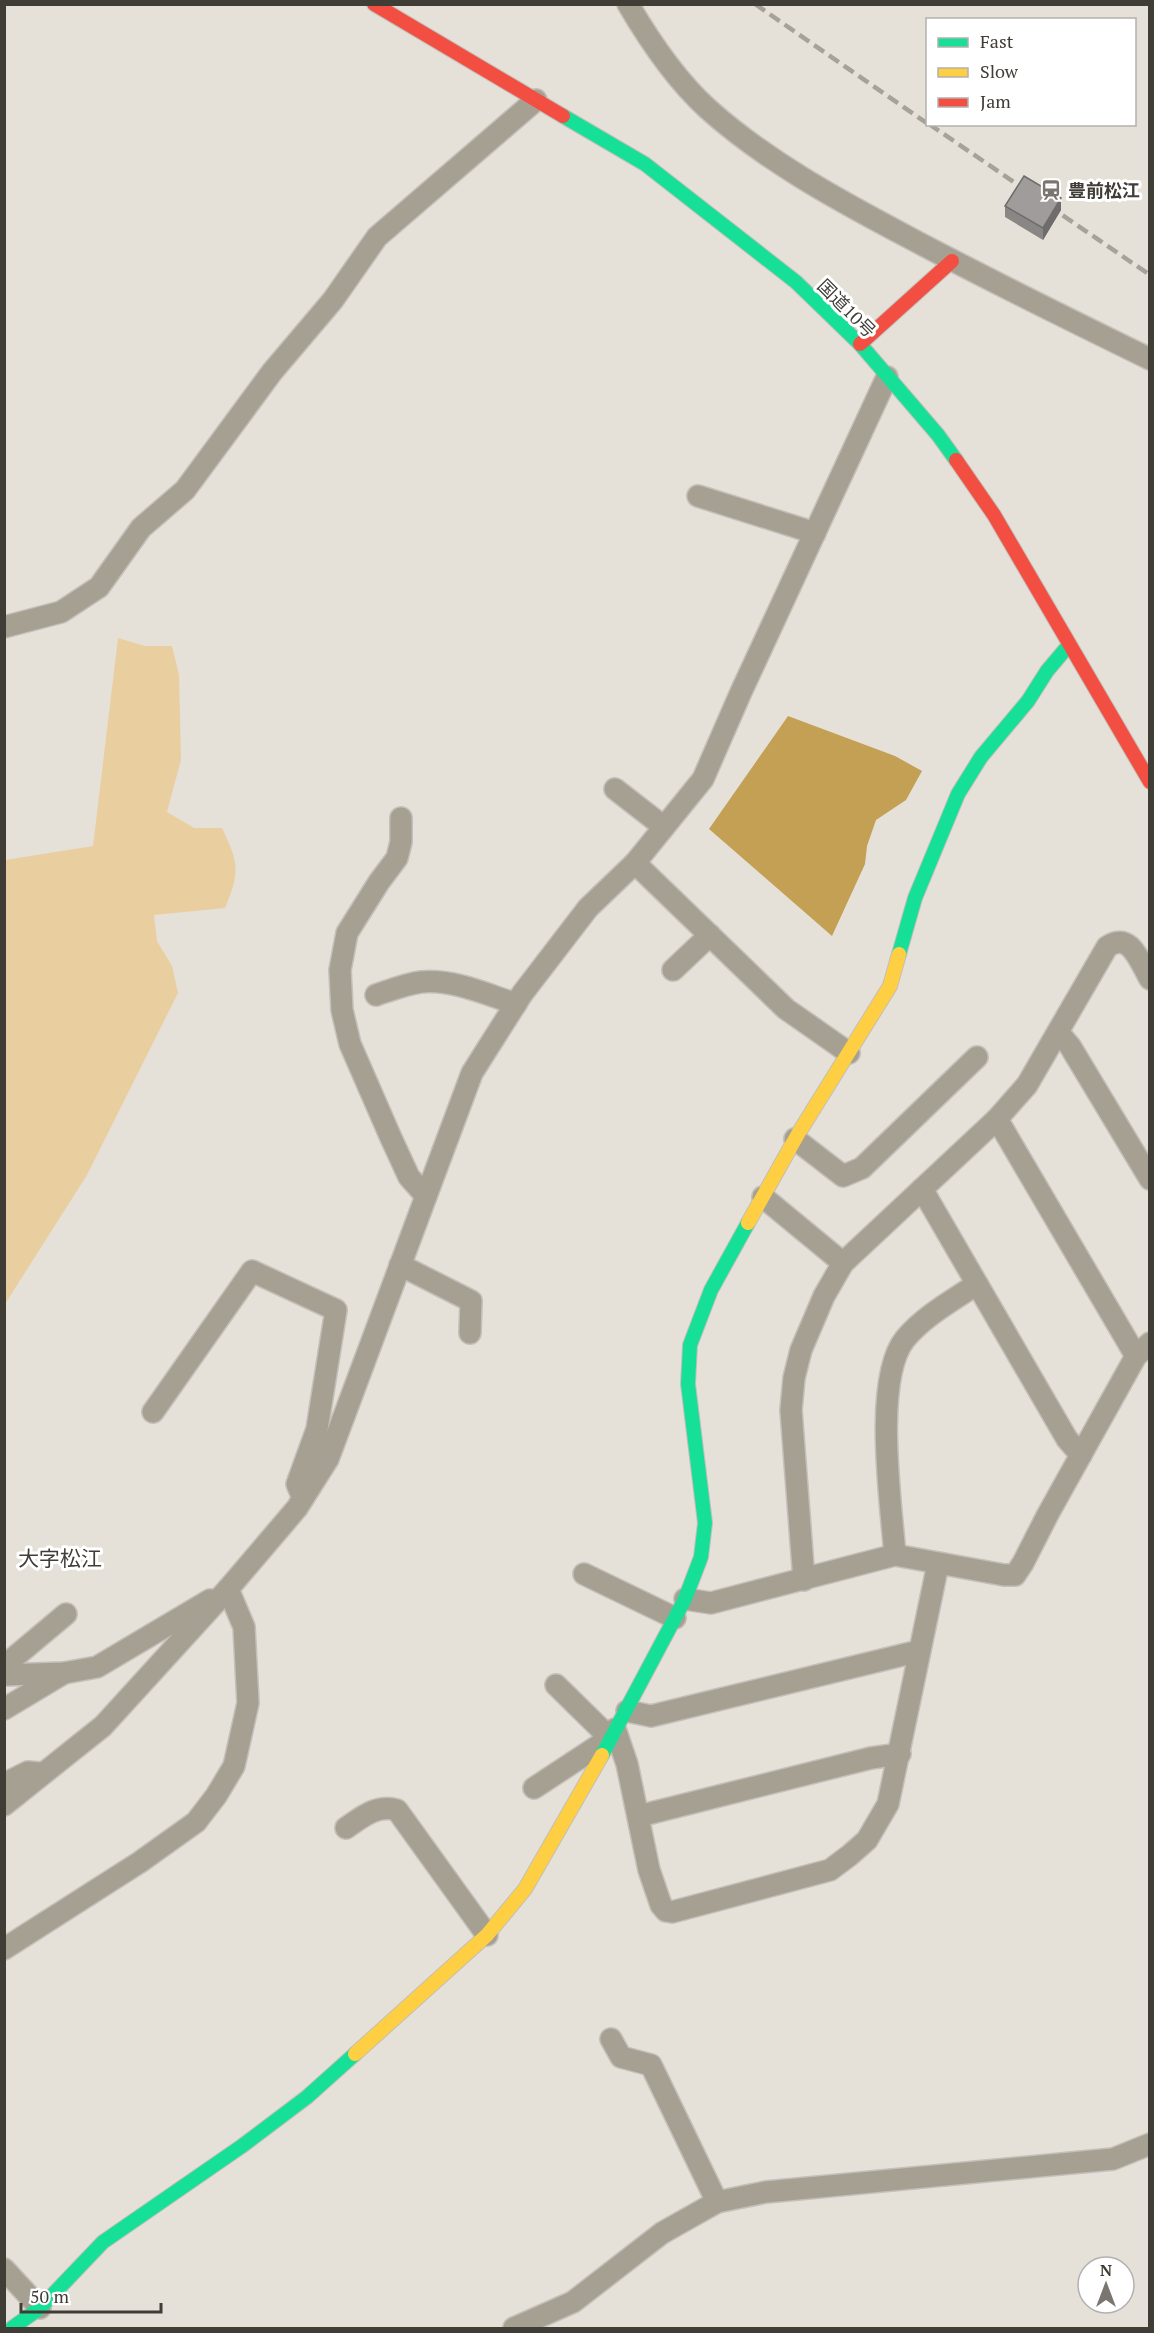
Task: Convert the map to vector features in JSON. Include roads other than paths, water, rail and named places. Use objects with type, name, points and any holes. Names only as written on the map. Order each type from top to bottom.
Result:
[{"type":"main road","name":"国道10号","points":[[374,4],[645,164],[719,219],[796,282],[860,344],[938,435],[994,515],[1149,782]]},
{"type":"main road","points":[[860,344],[952,261]]},
{"type":"main road","points":[[15,2325],[40,2308],[103,2242],[242,2146],[307,2097],[487,1935],[525,1889],[627,1711],[685,1599],[701,1557],[705,1523],[694,1452],[688,1384],[690,1345],[711,1290],[795,1139],[890,986],[915,898],[958,794],[981,757],[1028,701],[1047,671],[1069,645]]},
{"type":"street","points":[[628,4],[656,50],[707,108],[772,158],[846,204],[952,261],[1149,359]]},
{"type":"street","points":[[4,627],[61,612],[99,586],[141,528],[186,490],[272,372],[333,300],[377,237],[536,99]]},
{"type":"street","points":[[4,1805],[104,1726],[228,1590],[303,1498],[328,1459],[472,1072],[516,1004],[588,909],[635,863],[703,779],[886,377]]},
{"type":"street","points":[[698,496],[814,532]]},
{"type":"street","points":[[615,789],[664,827]]},
{"type":"street","points":[[401,818],[401,842],[397,858],[347,933],[339,970],[342,1010],[350,1044],[409,1177],[426,1196]]},
{"type":"street","points":[[635,863],[786,1009],[849,1053]]},
{"type":"street","points":[[673,970],[710,935]]},
{"type":"street","points":[[804,1580],[791,1410],[794,1378],[801,1350],[819,1306],[843,1263],[997,1119],[1027,1085],[1107,947],[1114,942],[1130,945],[1149,979]]},
{"type":"street","points":[[376,995],[407,984],[441,982],[516,1004]]},
{"type":"street","points":[[1058,1032],[1070,1046],[1149,1179]]},
{"type":"street","points":[[795,1139],[843,1176],[862,1168],[977,1057]]},
{"type":"street","points":[[685,1599],[711,1603],[895,1555],[938,1564],[1015,1575],[1023,1563],[1081,1455],[1143,1349],[997,1119]]},
{"type":"street","points":[[922,1190],[1067,1439],[1081,1455]]},
{"type":"street","points":[[763,1197],[843,1263]]},
{"type":"street","points":[[400,1265],[471,1301],[470,1333]]},
{"type":"street","points":[[153,1412],[252,1271],[336,1310],[316,1429],[297,1484],[303,1498]]},
{"type":"street","points":[[895,1555],[885,1408],[891,1374],[904,1341],[928,1317],[977,1284]]},
{"type":"street","points":[[556,1685],[613,1734],[627,1764],[649,1869],[660,1905],[666,1911],[672,1912],[830,1870],[867,1840],[888,1804],[938,1564]]},
{"type":"street","points":[[584,1574],[675,1618]]},
{"type":"street","points":[[4,1675],[64,1673],[97,1667],[228,1590]]},
{"type":"street","points":[[4,1949],[140,1862],[196,1822],[216,1796],[234,1766],[248,1703],[244,1627],[228,1590]]},
{"type":"street","points":[[4,1666],[66,1614]]},
{"type":"street","points":[[627,1711],[651,1716],[919,1651]]},
{"type":"street","points":[[4,1710],[64,1673]]},
{"type":"street","points":[[534,1788],[613,1734]]},
{"type":"street","points":[[639,1816],[871,1758],[900,1754]]},
{"type":"street","points":[[4,1784],[28,1772],[45,1773]]},
{"type":"street","points":[[346,1828],[369,1812],[387,1807],[397,1810],[487,1935]]},
{"type":"street","points":[[611,2039],[621,2057],[651,2065],[717,2202]]},
{"type":"street","points":[[514,2328],[573,2302],[662,2233],[717,2202],[766,2192],[1113,2158],[1149,2144]]},
{"type":"street","points":[[4,2269],[40,2308]]},
{"type":"railway","points":[[755,4],[926,123]]},
{"type":"railway","points":[[932,126],[1150,275]]},
{"type":"place","name":"豊前松江","points":[[1051,190]]},
{"type":"district","name":"大字松江","points":[[60,1558]]}]
